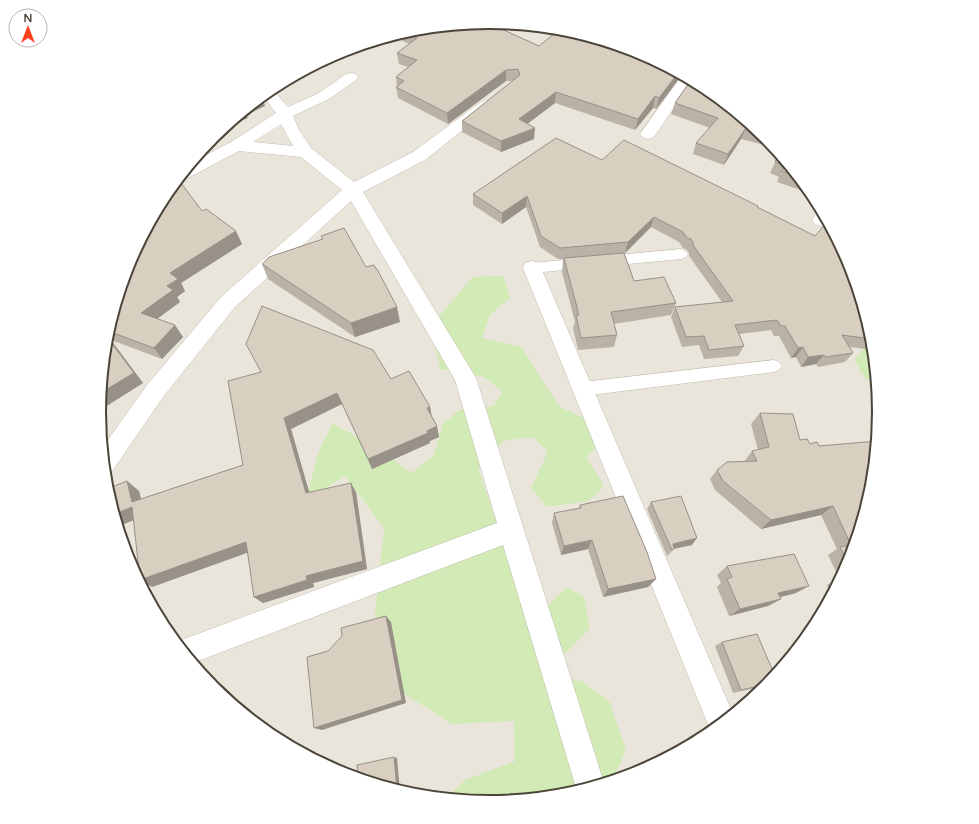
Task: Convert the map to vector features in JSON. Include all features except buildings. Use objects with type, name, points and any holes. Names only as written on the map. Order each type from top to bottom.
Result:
[{"type":"street","points":[[195,167],[237,146],[285,114],[324,96],[351,77]]},
{"type":"street","points":[[648,134],[684,82]]},
{"type":"street","points":[[109,456],[155,391],[228,302],[353,190],[419,156],[500,94]]},
{"type":"street","points":[[272,97],[285,114],[291,130],[305,152],[353,190],[465,378],[588,782]]},
{"type":"street","points":[[237,146],[305,152]]},
{"type":"street","points":[[532,268],[720,718]]},
{"type":"street","points":[[190,650],[511,530]]},
{"type":"lane","points":[[532,268],[681,254]]},
{"type":"lane","points":[[582,389],[774,366]]},
{"type":"shaded area","points":[[490,29],[539,32],[564,36],[613,49],[659,68],[681,80],[723,108],[742,124],[777,159],[793,179],[808,199],[833,243],[852,289],[859,313],[865,337],[872,387],[872,437],[869,462],[865,487],[852,535],[843,559],[821,604],[808,625],[777,665],[742,700],[723,716],[681,744],[659,756],[613,775],[589,782],[564,788],[515,794],[490,795],[440,792],[415,788],[366,775],[320,756],[298,744],[256,716],[237,700],[202,665],[186,645],[171,625],[146,581],[127,535],[120,511],[114,487],[107,437],[107,387],[110,362],[114,337],[127,289],[136,265],[158,220],[171,199],[202,159],[237,124],[256,108],[298,80],[320,68],[366,49],[390,42],[415,36],[464,30]]},
{"type":"green space","points":[[503,276],[510,298],[490,315],[482,338],[522,347],[560,407],[610,430],[587,458],[604,486],[589,501],[547,507],[531,488],[548,452],[533,437],[503,441],[478,469],[512,565],[548,606],[566,587],[584,597],[590,628],[545,675],[582,681],[609,701],[626,750],[616,774],[564,788],[539,792],[490,795],[452,793],[465,780],[515,761],[514,721],[452,724],[371,673],[376,603],[384,528],[345,476],[306,500],[319,451],[333,423],[383,452],[412,473],[434,455],[443,423],[460,410],[493,406],[503,392],[484,377],[440,369],[436,351],[440,315],[473,277]]},
{"type":"green space","points":[[866,346],[871,380],[865,378],[854,360]]}]
